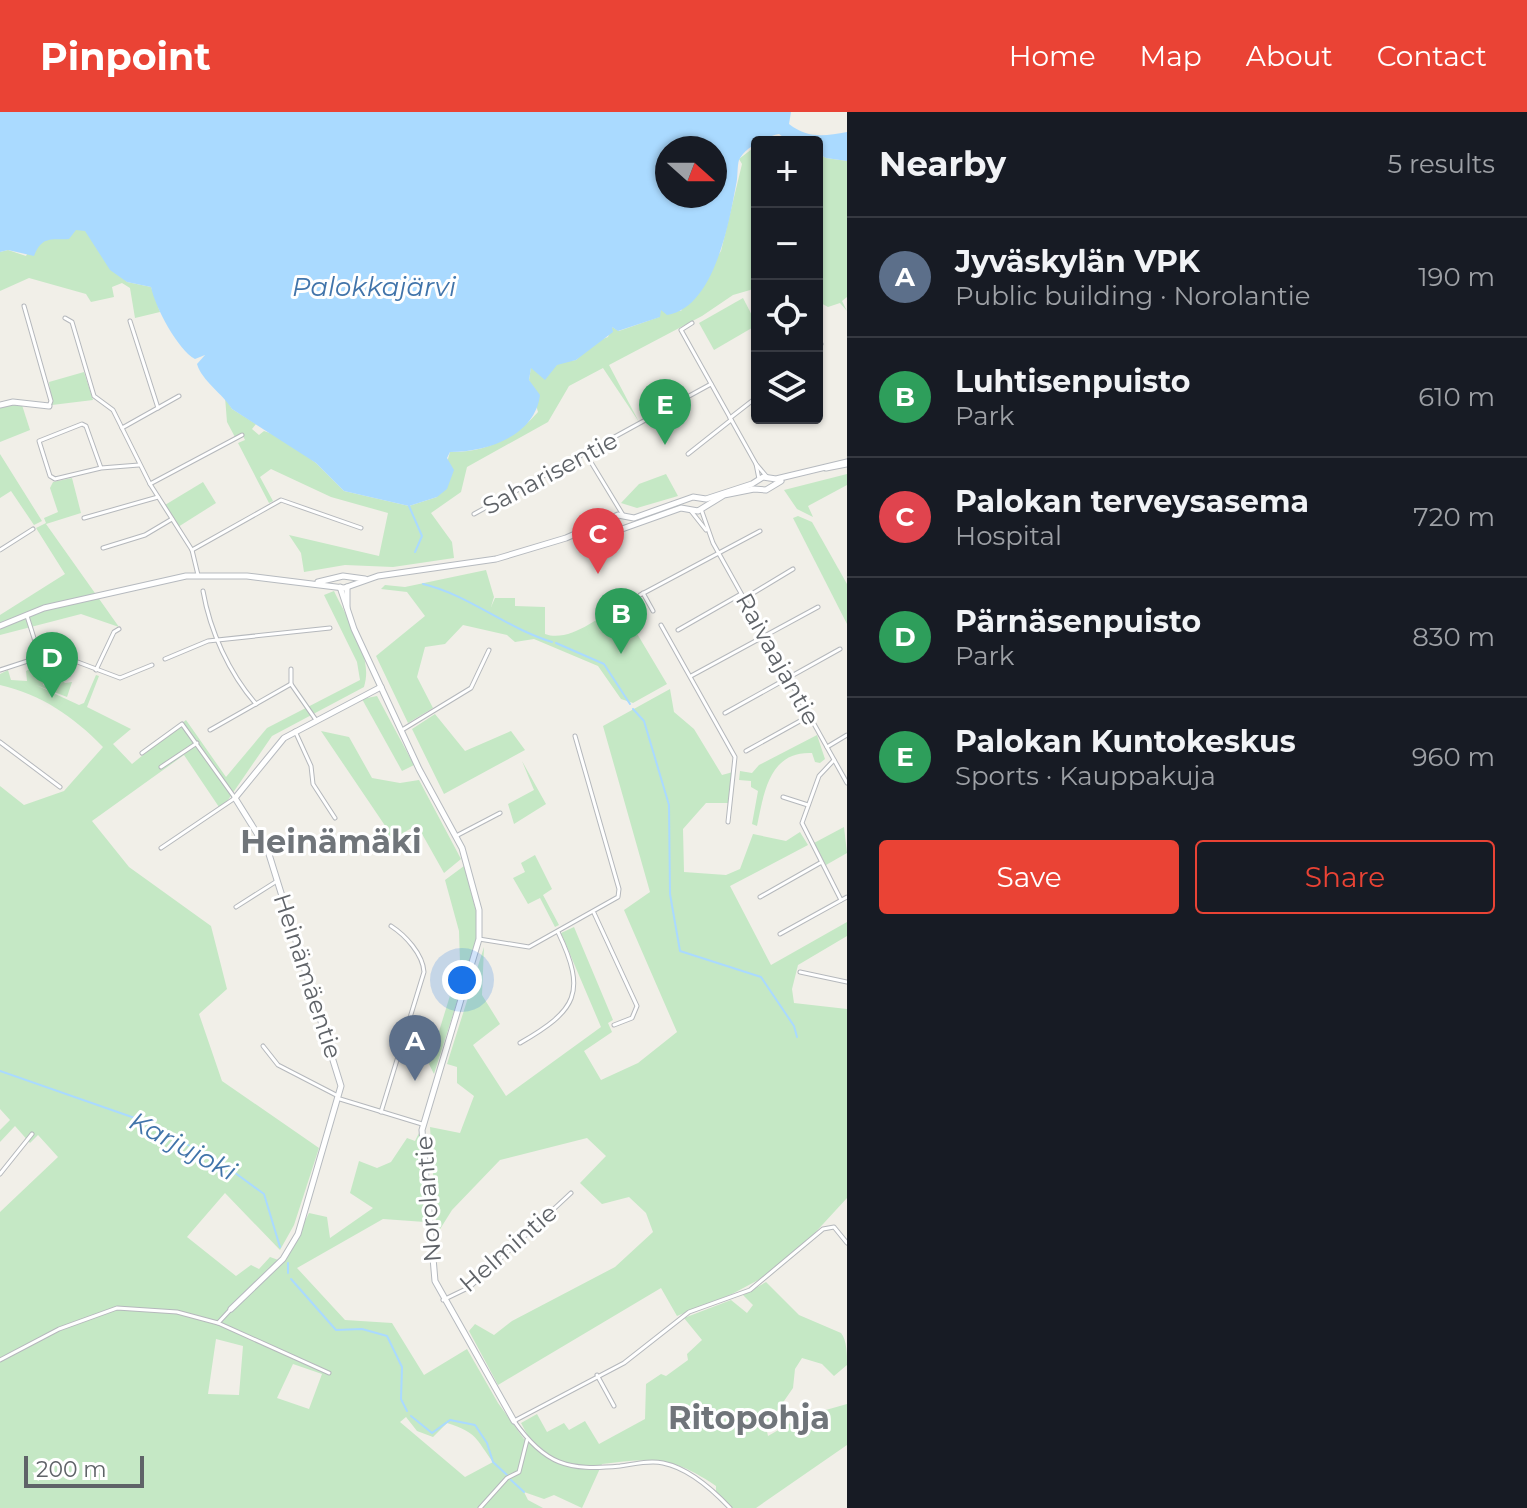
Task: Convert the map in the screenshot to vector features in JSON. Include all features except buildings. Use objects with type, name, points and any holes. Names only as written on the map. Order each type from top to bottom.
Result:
[{"type":"street","points":[[0,405],[13,402],[49,406],[51,401],[24,306]]},
{"type":"street","points":[[65,318],[72,322],[94,396],[113,410],[139,465],[192,550],[198,575]]},
{"type":"street","points":[[130,321],[158,408]]},
{"type":"street","points":[[692,323],[681,330],[756,464],[768,478],[770,487]]},
{"type":"street","name":"Saharisentie","points":[[474,514],[711,384]]},
{"type":"street","points":[[122,428],[179,396]]},
{"type":"street","points":[[688,454],[751,402]]},
{"type":"street","points":[[101,468],[86,426],[82,424],[39,441],[52,478],[101,468],[139,465]]},
{"type":"street","points":[[150,484],[242,435]]},
{"type":"street","points":[[586,454],[624,516],[626,526]]},
{"type":"street","points":[[566,538],[614,517],[634,518],[689,499],[706,499],[758,480],[847,463]]},
{"type":"street","points":[[756,464],[762,490]]},
{"type":"street","points":[[0,626],[48,609],[166,579],[220,575],[344,584],[496,559],[605,527],[626,526],[653,515],[701,508],[724,495],[762,490],[789,476]]},
{"type":"street","points":[[84,518],[158,497]]},
{"type":"street","points":[[698,498],[701,508]]},
{"type":"street","points":[[689,499],[690,510]]},
{"type":"street","points":[[192,550],[281,500],[361,528]]},
{"type":"street","points":[[613,502],[615,528]]},
{"type":"street","name":"Raivaajantie","points":[[701,508],[718,553],[847,783]]},
{"type":"street","name":"Raivaajantie","points":[[690,510],[709,534]]},
{"type":"street","points":[[103,548],[145,535],[172,519]]},
{"type":"street","points":[[0,550],[33,529]]},
{"type":"street","points":[[653,611],[641,594],[760,531]]},
{"type":"street","points":[[678,630],[793,569]]},
{"type":"street","name":"Norolantie","points":[[344,584],[347,608],[381,687],[456,836],[479,910],[479,939],[422,1124],[432,1267],[443,1300],[514,1421]]},
{"type":"street","points":[[203,591],[208,618],[217,640],[256,704]]},
{"type":"street","points":[[690,677],[818,607]]},
{"type":"street","points":[[29,615],[40,657]]},
{"type":"street","points":[[661,625],[735,757],[728,822]]},
{"type":"street","points":[[165,659],[217,640],[330,628]]},
{"type":"street","points":[[96,670],[114,632],[119,629]]},
{"type":"street","points":[[725,713],[840,649]]},
{"type":"street","points":[[402,730],[471,688],[489,650]]},
{"type":"street","points":[[0,670],[40,657],[59,655],[120,678],[152,665]]},
{"type":"street","points":[[291,669],[291,684],[316,720]]},
{"type":"street","points":[[210,730],[291,684]]},
{"type":"street","points":[[161,848],[235,798],[273,747],[295,731],[381,687]]},
{"type":"street","points":[[746,751],[809,716]]},
{"type":"street","points":[[142,753],[177,725],[186,727],[235,798]]},
{"type":"street","points":[[295,731],[311,766],[313,784],[335,818]]},
{"type":"street","points":[[827,747],[847,735]]},
{"type":"street","points":[[479,939],[526,948],[615,900],[619,889],[575,736]]},
{"type":"street","points":[[0,742],[60,787]]},
{"type":"street","points":[[161,767],[197,743]]},
{"type":"street","points":[[834,760],[819,776],[803,830],[841,900]]},
{"type":"street","points":[[783,797],[808,805]]},
{"type":"street","name":"Heinämäentie","points":[[218,1323],[289,1248],[307,1211],[340,1098],[339,1072],[263,839],[235,798]]},
{"type":"street","points":[[456,836],[500,813]]},
{"type":"street","points":[[760,897],[820,863]]},
{"type":"street","points":[[236,907],[277,881]]},
{"type":"street","points":[[780,934],[847,897]]},
{"type":"street","points":[[594,913],[637,1006],[632,1018],[614,1025]]},
{"type":"street","points":[[381,1112],[424,972],[422,960],[401,932],[391,926]]},
{"type":"street","points":[[520,1043],[554,1024],[575,987],[576,974],[558,932]]},
{"type":"street","points":[[800,972],[847,982]]},
{"type":"street","points":[[263,1046],[278,1065],[340,1098],[422,1124]]},
{"type":"street","points":[[0,1174],[32,1134]]},
{"type":"street","name":"Helmintie","points":[[443,1300],[470,1287],[571,1193]]},
{"type":"street","points":[[730,1508],[705,1485],[668,1464],[649,1462],[571,1467],[545,1456],[527,1440],[514,1421],[630,1359],[689,1312],[750,1290],[823,1229],[834,1227],[847,1243]]},
{"type":"street","points":[[0,1360],[59,1329],[117,1308],[177,1312],[218,1323],[329,1373]]},
{"type":"street","points":[[597,1375],[614,1406]]},
{"type":"street","points":[[480,1508],[507,1478],[519,1472],[527,1440]]},
{"type":"green space","points":[[751,150],[751,290],[733,295],[702,316],[609,365],[639,422],[603,368],[569,386],[548,422],[467,467],[461,492],[431,513],[452,542],[454,558],[393,567],[345,565],[304,572],[301,553],[289,535],[379,556],[388,513],[331,497],[271,469],[260,477],[273,501],[269,503],[238,443],[245,440],[243,436],[236,439],[227,422],[225,397],[232,409],[256,424],[252,429],[259,435],[264,431],[281,437],[316,463],[344,491],[409,506],[437,497],[450,452],[475,450],[498,442],[520,429],[538,412],[529,380],[531,367],[576,360],[595,342],[608,337],[612,327],[619,331],[659,317],[661,309],[681,311],[721,251],[742,164],[739,159]]},
{"type":"green space","points":[[823,156],[847,161],[847,297],[842,301],[847,311],[840,303],[828,307],[823,304]]},
{"type":"green space","points":[[84,224],[127,282],[151,287],[160,312],[135,318],[130,288],[122,283],[112,287],[114,297],[91,302],[86,294],[29,278],[0,291],[0,252],[8,250],[26,256],[37,236]]},
{"type":"green space","points":[[743,298],[751,313],[751,328],[714,350],[699,323]]},
{"type":"green space","points":[[84,372],[93,400],[52,405],[49,382]]},
{"type":"green space","points":[[22,405],[30,430],[0,442],[0,407]]},
{"type":"green space","points":[[0,454],[42,521],[34,525],[11,491],[0,498]]},
{"type":"green space","points":[[666,474],[678,496],[637,508],[621,503],[639,484]]},
{"type":"green space","points":[[847,474],[847,485],[808,506],[813,517],[797,509],[784,490]]},
{"type":"green space","points":[[72,478],[81,513],[46,524],[119,627],[81,614],[0,635],[0,615],[65,574],[36,528],[46,523],[44,518],[58,512],[50,488],[53,482]]},
{"type":"green space","points":[[203,482],[216,503],[178,527],[165,505]]},
{"type":"green space","points":[[798,516],[812,522],[847,584],[847,624],[793,518]]},
{"type":"green space","points":[[486,570],[494,597],[491,607],[495,598],[515,598],[515,606],[545,607],[545,634],[554,636],[574,632],[620,605],[667,684],[633,703],[621,699],[598,666],[534,639],[515,642],[507,635],[463,625],[445,644],[425,647],[417,677],[433,708],[408,723],[376,656],[425,616],[407,592],[381,589],[385,585],[405,587]]},
{"type":"green space","points":[[334,591],[358,638],[365,663],[364,687],[272,736],[228,800],[219,807],[184,755],[92,821],[129,867],[211,926],[227,989],[199,1014],[222,1081],[319,1148],[294,1225],[280,1250],[225,1193],[187,1237],[236,1276],[251,1265],[259,1269],[270,1257],[284,1262],[309,1213],[327,1217],[330,1238],[373,1208],[350,1193],[359,1161],[377,1168],[391,1162],[407,1138],[415,1141],[419,1133],[425,1222],[383,1219],[297,1268],[345,1320],[392,1323],[424,1375],[467,1349],[498,1403],[524,1439],[528,1436],[521,1423],[537,1414],[547,1432],[564,1423],[569,1430],[585,1421],[599,1444],[645,1419],[646,1384],[661,1374],[666,1376],[688,1360],[687,1354],[702,1340],[684,1318],[731,1300],[747,1313],[753,1305],[743,1295],[766,1282],[799,1315],[841,1333],[846,1344],[847,1361],[847,1365],[834,1376],[822,1364],[802,1358],[795,1369],[793,1388],[766,1427],[768,1436],[801,1417],[847,1404],[847,1445],[756,1508],[732,1508],[716,1491],[716,1486],[700,1476],[674,1464],[650,1460],[602,1464],[582,1508],[554,1495],[544,1499],[524,1492],[528,1500],[543,1508],[0,1508],[0,1212],[58,1157],[38,1135],[30,1143],[15,1126],[0,1142],[0,1130],[10,1120],[0,1109],[0,786],[24,805],[64,791],[103,747],[56,708],[0,685],[0,674],[8,670],[11,680],[27,681],[26,671],[49,659],[44,665],[43,685],[49,687],[55,675],[65,683],[72,682],[67,697],[36,685],[79,705],[84,703],[96,675],[99,676],[87,707],[131,729],[113,744],[132,764],[186,720],[226,777],[267,728],[360,680],[357,662],[324,595]],"holes":[[[216,1339],[243,1346],[239,1395],[208,1394]],[[293,1364],[322,1374],[309,1409],[277,1398]],[[406,1417],[417,1431],[433,1437],[447,1423],[465,1430],[475,1437],[493,1462],[465,1477],[400,1422]]]},
{"type":"green space","points":[[670,689],[674,712],[694,729],[722,775],[733,772],[729,803],[706,803],[683,829],[684,872],[726,875],[740,869],[753,834],[786,841],[800,832],[808,845],[730,886],[771,965],[847,922],[847,936],[798,965],[792,989],[794,1003],[847,1009],[847,1198],[812,1236],[762,1278],[677,1316],[661,1288],[498,1385],[469,1331],[475,1324],[494,1335],[512,1321],[615,1267],[653,1232],[646,1213],[629,1197],[602,1204],[580,1183],[606,1156],[587,1138],[500,1160],[452,1210],[437,1234],[430,1127],[460,1133],[474,1096],[457,1083],[457,1067],[447,1064],[484,947],[482,995],[500,1024],[473,1045],[506,1096],[601,1027],[561,933],[574,927],[613,1020],[608,1023],[612,1032],[584,1051],[601,1080],[638,1063],[677,1032],[624,910],[650,892],[603,726]]},
{"type":"green space","points":[[377,696],[414,765],[402,771],[362,699]]},
{"type":"green space","points":[[435,714],[465,751],[511,731],[525,750],[444,794],[412,729]]},
{"type":"green space","points":[[321,731],[349,737],[372,778],[400,783],[419,780],[461,859],[444,873],[417,825],[366,854],[388,830]]},
{"type":"green space","points":[[817,735],[825,759],[815,762],[812,753],[786,759],[771,776],[757,826],[752,824],[758,791],[751,787],[751,781],[739,780],[740,771],[752,773],[759,765]]},
{"type":"green space","points":[[522,761],[546,804],[514,824],[508,804],[534,790]]},
{"type":"green space","points":[[844,827],[847,853],[826,865],[814,843]]},
{"type":"green space","points":[[535,855],[552,889],[543,895],[559,925],[555,927],[540,898],[528,904],[513,878],[525,872],[521,863]]},
{"type":"green space","points":[[464,866],[476,911],[477,939],[434,1074],[429,1064],[460,963],[459,931],[445,880]]},
{"type":"water","name":"Palokkajärvi","points":[[0,112],[791,112],[789,124],[803,132],[824,135],[847,132],[847,161],[823,156],[823,136],[751,136],[751,147],[738,163],[729,220],[716,262],[697,297],[683,309],[667,315],[661,310],[660,317],[618,331],[612,327],[613,332],[576,360],[557,365],[545,380],[531,368],[529,380],[540,395],[529,421],[507,439],[493,445],[450,452],[447,458],[454,470],[447,489],[437,497],[409,506],[344,491],[316,463],[232,409],[197,364],[205,355],[195,359],[175,338],[151,287],[127,282],[110,270],[85,231],[76,230],[69,239],[44,242],[34,256],[8,250],[0,252]]},
{"type":"waterway","points":[[409,506],[422,536],[415,552]]},
{"type":"waterway","points":[[423,584],[456,596],[519,629],[552,642]]},
{"type":"waterway","points":[[556,643],[604,664],[630,704]]},
{"type":"waterway","points":[[633,709],[644,721],[669,805],[670,894],[680,951],[761,977],[794,1026],[797,1037]]},
{"type":"waterway","name":"Karjujoki","points":[[0,1071],[149,1123],[227,1167],[264,1194],[280,1247]]},
{"type":"waterway","name":"Karjujoki","points":[[288,1263],[288,1273]]},
{"type":"waterway","name":"Karjujoki","points":[[291,1279],[336,1330],[362,1329],[387,1336],[402,1367],[401,1399],[407,1411]]},
{"type":"waterway","name":"Karjujoki","points":[[411,1416],[432,1433],[450,1420],[475,1425],[487,1443],[493,1462],[507,1475]]},
{"type":"waterway","name":"Karjujoki","points":[[511,1480],[524,1492]]},
{"type":"place","name":"Palokan Kuntokeskus","points":[[665,445]]},
{"type":"place","name":"Palokan terveysasema","points":[[598,574]]},
{"type":"place","name":"Luhtisenpuisto","points":[[621,654]]},
{"type":"place","name":"Pärnäsenpuisto","points":[[52,698]]},
{"type":"place","name":"Jyväskylän VPK","points":[[415,1081]]},
{"type":"district","name":"Heinämäki","points":[[331,841]]},
{"type":"district","name":"Ritopohja","points":[[749,1417]]}]
